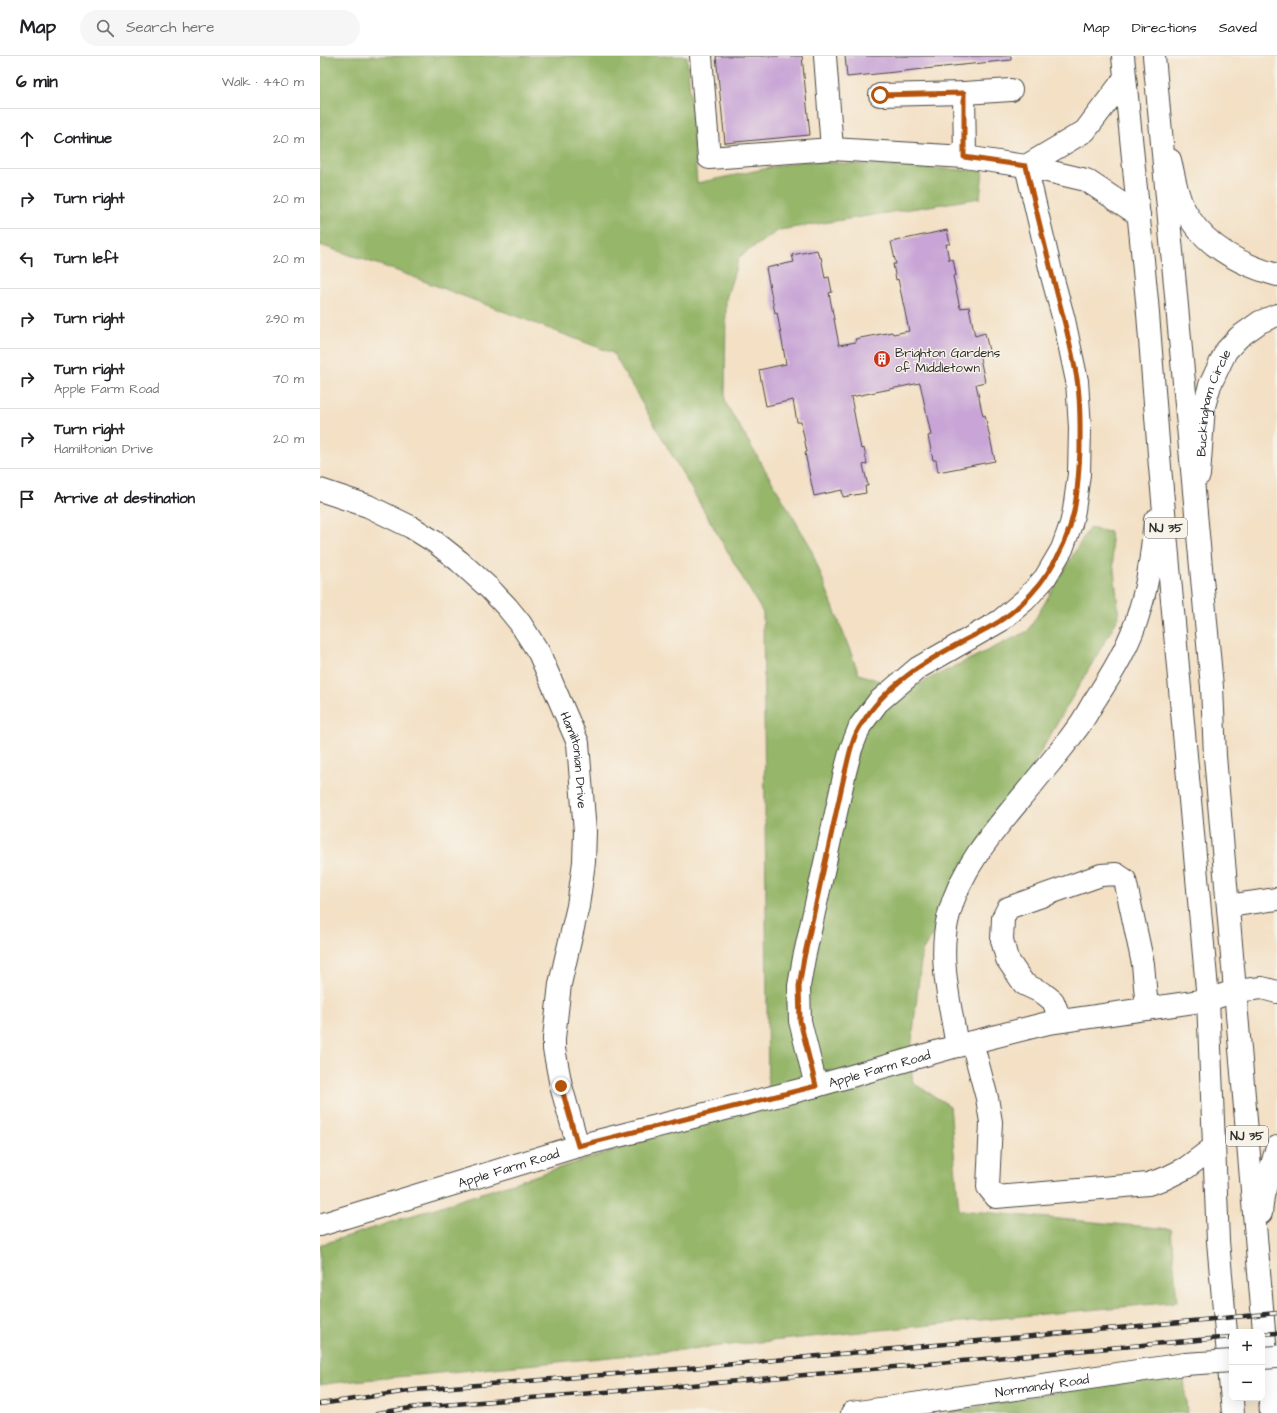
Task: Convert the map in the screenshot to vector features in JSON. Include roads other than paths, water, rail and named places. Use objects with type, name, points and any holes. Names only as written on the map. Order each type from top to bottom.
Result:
[{"type":"main road","points":[[701,56],[709,158],[832,149],[964,157],[1026,166],[1086,180],[1138,215]]},
{"type":"main road","points":[[825,56],[832,149]]},
{"type":"main road","name":"NJ 35","points":[[1123,56],[1147,301],[1160,467],[1208,1000],[1218,1241],[1233,1413]]},
{"type":"main road","name":"NJ 35","points":[[1154,56],[1212,687],[1215,756],[1256,1252],[1271,1413]]},
{"type":"main road","points":[[1026,166],[1085,131],[1125,78]]},
{"type":"main road","points":[[880,95],[964,93],[1011,90]]},
{"type":"main road","points":[[964,93],[964,157]]},
{"type":"main road","points":[[1161,125],[1183,206],[1194,226],[1215,247],[1245,264],[1277,275]]},
{"type":"main road","points":[[816,1086],[800,1021],[799,986],[845,772],[851,749],[860,726],[878,702],[918,668],[1000,621],[1024,600],[1045,578],[1062,549],[1074,510],[1079,474],[1080,428],[1077,381],[1064,320],[1026,166]]},
{"type":"main road","name":"Buckingham Circle","points":[[1196,518],[1204,406],[1210,385],[1226,351],[1239,337],[1260,322],[1277,315]]},
{"type":"main road","points":[[1160,467],[1151,563],[1140,610],[1127,644],[1110,677],[1076,731],[989,838],[967,871],[954,898],[948,915],[944,945],[946,977],[964,1044],[986,1098],[990,1122],[988,1187],[996,1197],[1148,1184],[1166,1178],[1186,1168],[1214,1147]]},
{"type":"main road","name":"Hamiltonian Drive","points":[[320,490],[368,506],[411,527],[441,547],[489,588],[520,623],[539,653],[578,743],[585,832],[584,862],[578,906],[560,984],[554,1049],[561,1086],[578,1146]]},
{"type":"main road","points":[[1061,1021],[1053,1002],[1043,993],[1024,984],[1007,959],[1002,940],[1003,918],[1008,908],[1101,876],[1116,874],[1125,880],[1143,964],[1146,1009]]},
{"type":"main road","points":[[1228,906],[1277,899]]},
{"type":"main road","name":"Apple Farm Road","points":[[320,1225],[578,1146],[816,1086],[964,1044],[1061,1021],[1208,1000],[1235,991],[1262,988],[1277,992]]},
{"type":"main road","points":[[1256,1252],[1263,1196],[1277,1147]]},
{"type":"main road","points":[[1265,1358],[1277,1357]]},
{"type":"main road","name":"Normandy Road","points":[[852,1413],[1185,1364],[1229,1360]]},
{"type":"railway","points":[[320,1404],[416,1390],[702,1367],[1277,1313]]},
{"type":"railway","points":[[1265,1334],[1277,1333]]},
{"type":"railway","points":[[377,1413],[418,1407],[704,1384],[1229,1337]]},
{"type":"place","name":"Brighton Gardens of Middletown","points":[[882,359]]}]
